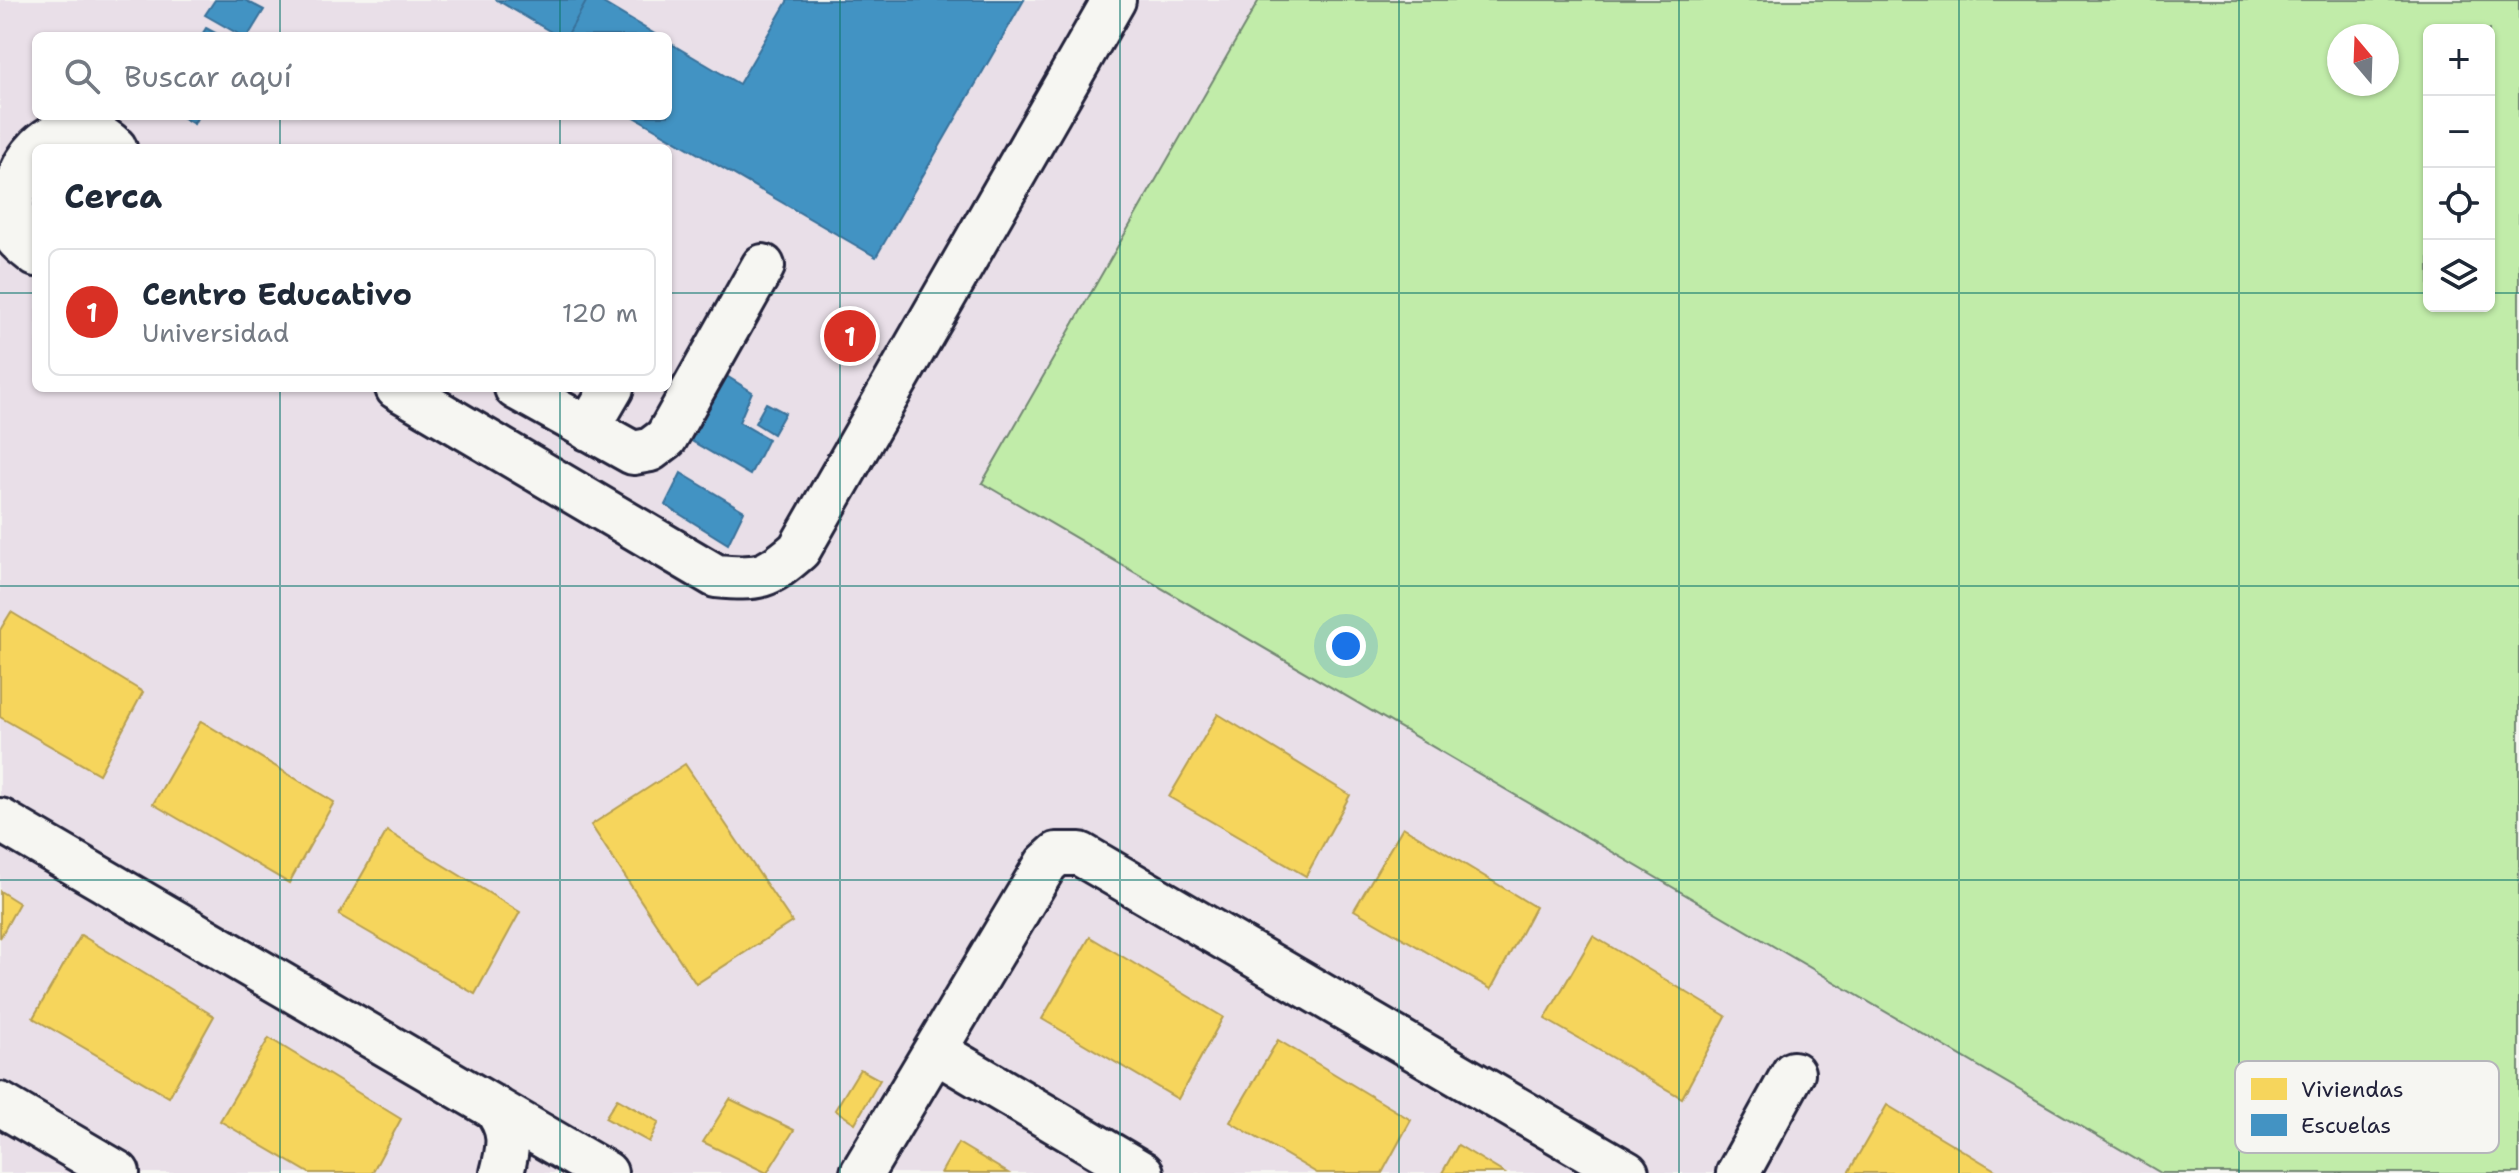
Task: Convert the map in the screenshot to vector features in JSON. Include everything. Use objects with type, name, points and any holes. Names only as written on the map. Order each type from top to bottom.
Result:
[{"type":"street","points":[[404,392],[716,576],[749,579],[775,571],[799,550],[1114,0]]},
{"type":"street","points":[[32,251],[14,234],[3,201],[5,164],[35,141],[69,129],[104,137],[111,144]]},
{"type":"street","points":[[523,392],[633,453],[650,450],[666,438],[763,266]]},
{"type":"street","points":[[588,429],[610,392]]},
{"type":"street","points":[[0,820],[606,1173]]},
{"type":"street","points":[[862,1173],[1046,864],[1057,854],[1080,854],[1627,1173]]},
{"type":"street","points":[[935,1051],[1142,1173]]},
{"type":"street","points":[[1738,1173],[1793,1073]]},
{"type":"street","points":[[0,1104],[118,1173]]},
{"type":"street","points":[[494,1107],[507,1128],[509,1147],[504,1165]]},
{"type":"street","points":[[504,1165],[511,1149],[525,1140],[535,1138],[555,1144]]},
{"type":"shaded area","points":[[0,0],[2519,0],[2519,1173],[0,1173]]},
{"type":"green space","points":[[1259,0],[2519,0],[2519,1173],[2161,1173],[982,483]]},
{"type":"building: Viviendas","points":[[11,612],[143,692],[99,774],[0,717],[0,630]]},
{"type":"building: Viviendas","points":[[1218,714],[1350,795],[1306,876],[1169,797]]},
{"type":"building: Viviendas","points":[[201,721],[334,802],[289,883],[153,804]]},
{"type":"building: Viviendas","points":[[685,764],[792,922],[696,984],[591,825]]},
{"type":"building: Viviendas","points":[[1403,827],[1535,907],[1491,989],[1354,910]]},
{"type":"building: Viviendas","points":[[387,831],[520,912],[475,994],[339,915]]},
{"type":"building: Viviendas","points":[[0,891],[19,903],[0,938]]},
{"type":"building: Viviendas","points":[[81,935],[214,1016],[169,1097],[33,1018]]},
{"type":"building: Viviendas","points":[[1593,936],[1726,1016],[1682,1098],[1545,1019]]},
{"type":"building: Viviendas","points":[[1090,937],[1223,1017],[1178,1099],[1042,1019]]},
{"type":"building: Viviendas","points":[[269,1038],[401,1119],[372,1173],[309,1173],[220,1121]]},
{"type":"building: Viviendas","points":[[1278,1040],[1411,1120],[1382,1173],[1317,1173],[1230,1122]]},
{"type":"building: Viviendas","points":[[860,1069],[880,1080],[855,1123],[835,1110]]},
{"type":"building: Viviendas","points":[[617,1099],[659,1122],[649,1142],[605,1118]]},
{"type":"building: Viviendas","points":[[730,1099],[794,1130],[767,1173],[703,1142]]},
{"type":"building: Viviendas","points":[[1887,1105],[2000,1173],[1848,1173]]},
{"type":"building: Viviendas","points":[[958,1143],[1008,1173],[941,1173]]},
{"type":"building: Viviendas","points":[[1458,1145],[1504,1173],[1442,1173]]},
{"type":"building: Escuelas","points":[[215,0],[245,0],[264,10],[250,32],[235,32],[205,15]]},
{"type":"building: Escuelas","points":[[497,0],[587,0],[569,32],[551,32]]},
{"type":"building: Escuelas","points":[[587,0],[598,0],[651,32],[569,32]]},
{"type":"building: Escuelas","points":[[788,0],[1024,0],[876,257],[640,120],[672,120],[672,44],[739,84]]},
{"type":"building: Escuelas","points":[[725,375],[752,392],[739,422],[768,439],[750,475],[690,440]]},
{"type":"building: Escuelas","points":[[766,403],[785,413],[773,434],[755,423]]},
{"type":"building: Escuelas","points":[[681,473],[744,511],[728,544],[665,505]]},
{"type":"place","name":"Centro Educativo","points":[[850,336]]}]
